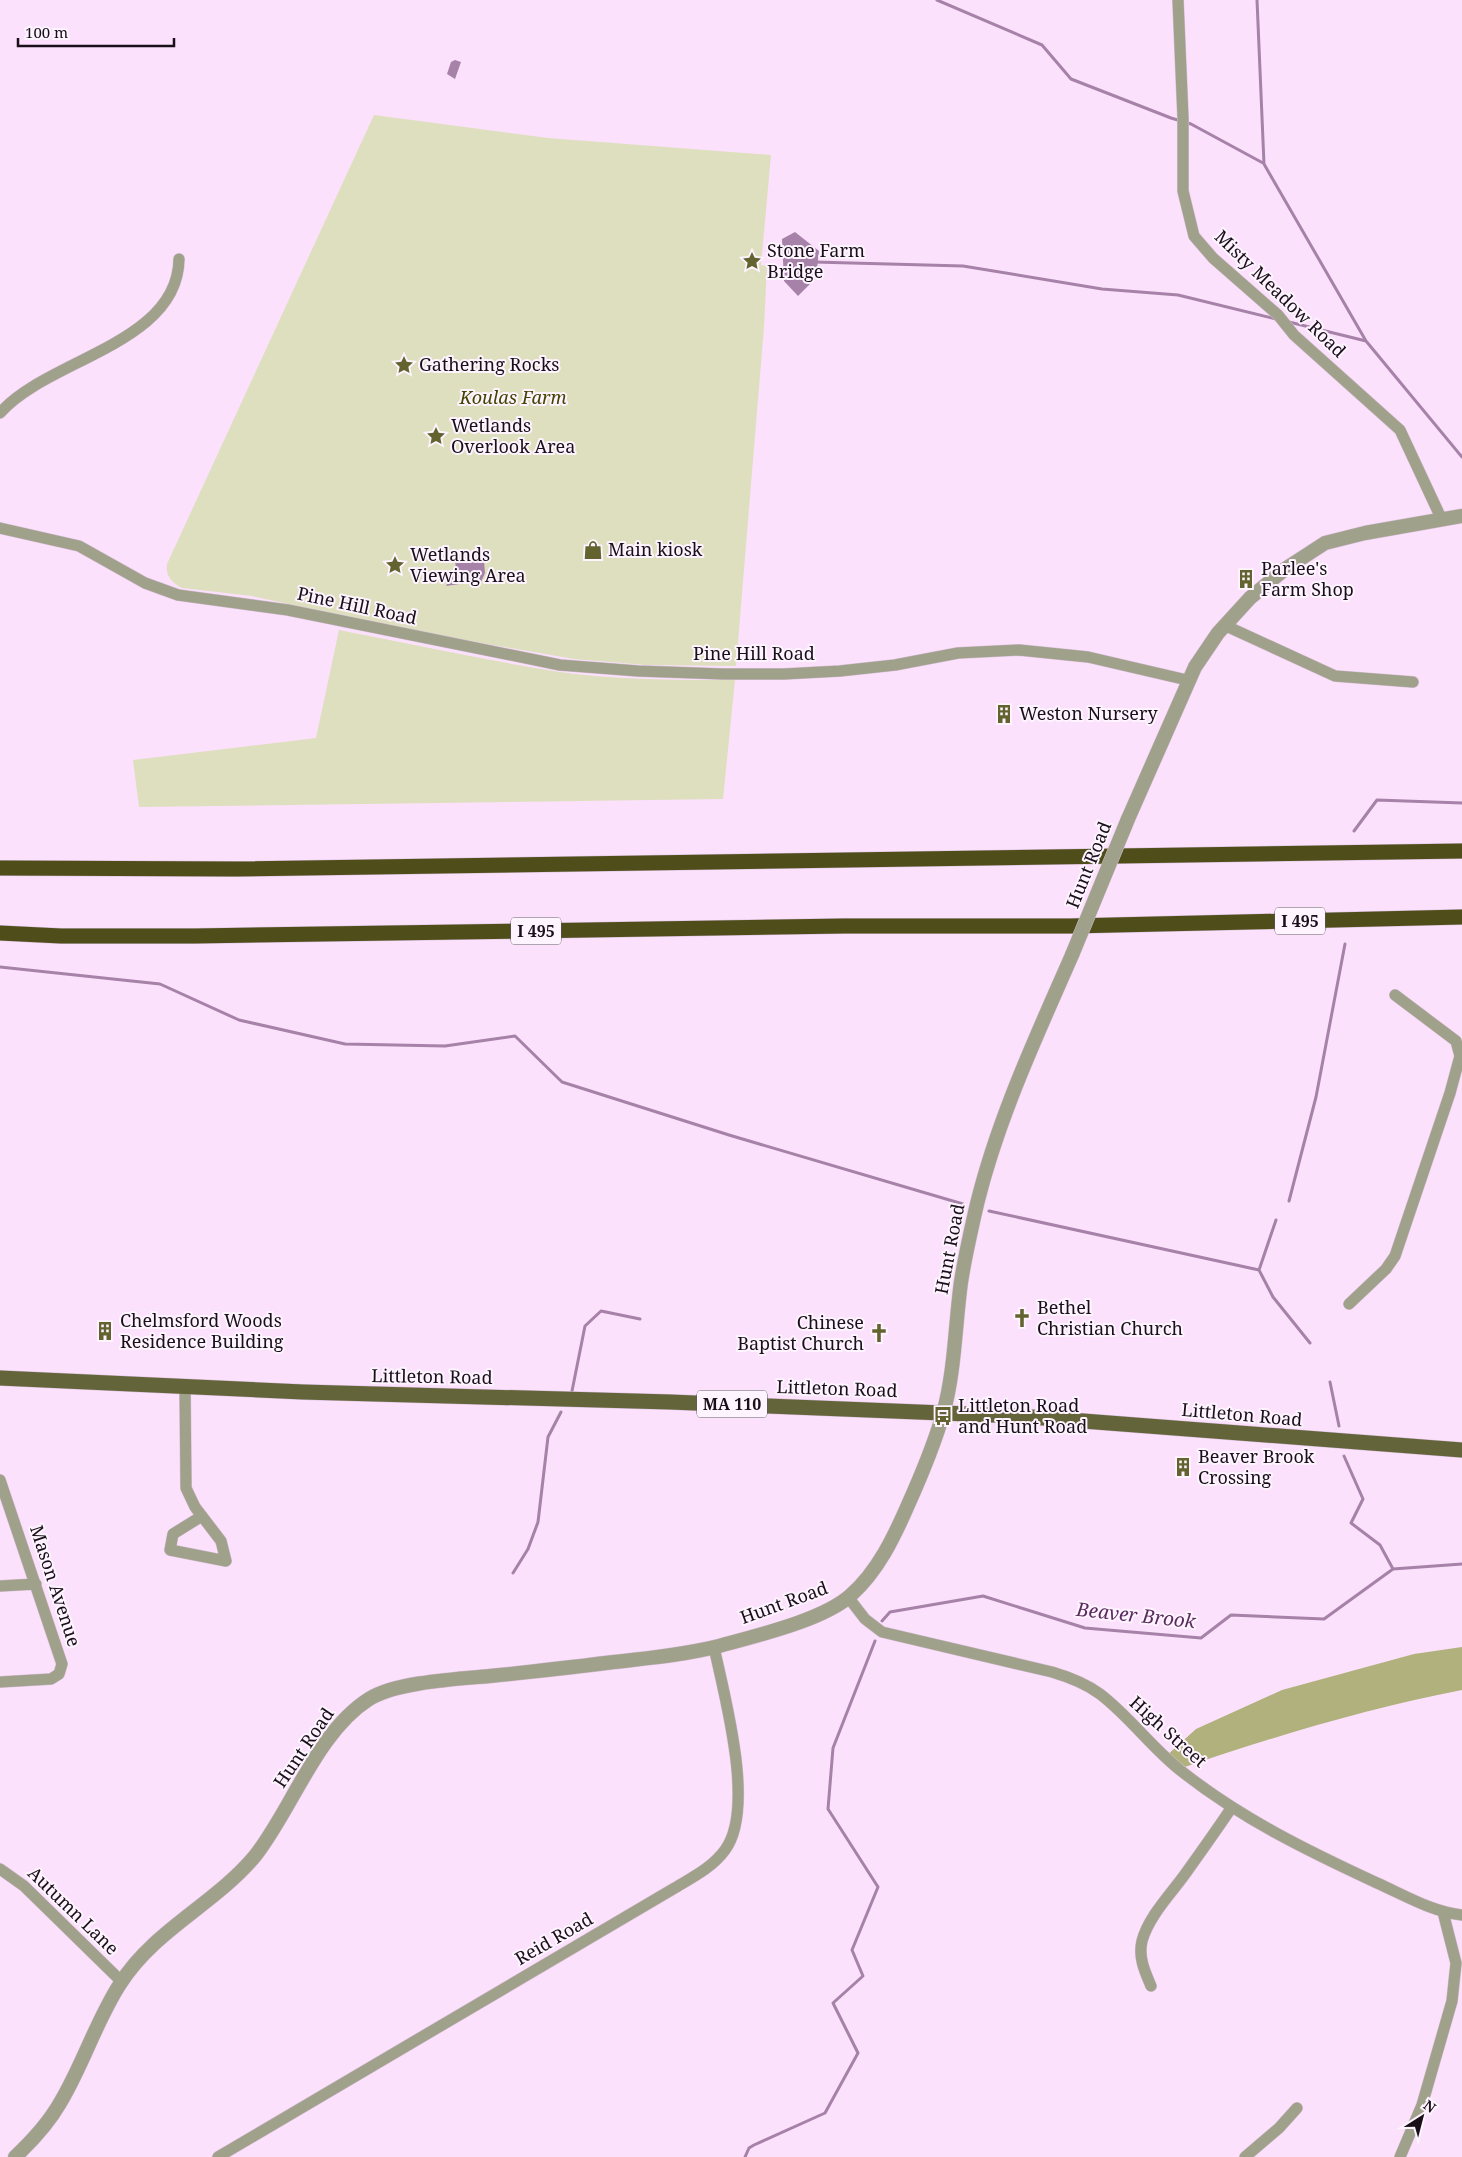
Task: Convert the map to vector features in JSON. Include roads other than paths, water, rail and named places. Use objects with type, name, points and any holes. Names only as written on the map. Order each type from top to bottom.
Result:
[{"type":"highway","points":[[0,868],[236,870],[1462,851]]},
{"type":"highway","name":"I 495","points":[[0,933],[61,936],[195,936],[844,926],[1071,926],[1462,917]]},
{"type":"main road","name":"Littleton Road","points":[[0,1378],[303,1392],[670,1402],[1018,1416],[1462,1450]]},
{"type":"street","name":"Misty Meadow Road","points":[[1178,0],[1183,120],[1183,191],[1194,236],[1213,258],[1281,319],[1294,335],[1400,430],[1442,520]]},
{"type":"street","points":[[0,413],[28,389],[118,340],[149,318],[172,291],[177,279],[179,259]]},
{"type":"street","points":[[1188,680],[1209,645],[1224,625],[1268,582],[1314,548],[1348,536],[1462,516]]},
{"type":"street","name":"Pine Hill Road","points":[[0,528],[80,546],[145,583],[178,595],[288,610],[500,654],[569,666],[594,669],[713,674],[789,674],[895,665],[958,653],[1019,650],[1088,657],[1188,680]]},
{"type":"street","points":[[1224,625],[1334,676],[1413,682]]},
{"type":"street","name":"Hunt Road","points":[[14,2157],[35,2137],[60,2103],[121,1981],[171,1928],[232,1881],[256,1854],[324,1748],[347,1716],[371,1697],[386,1691],[439,1681],[646,1658],[714,1647],[815,1616],[848,1597],[876,1566],[895,1534],[934,1442],[943,1413],[950,1380],[961,1279],[978,1199],[988,1167],[1024,1069],[1188,680]]},
{"type":"street","points":[[1348,1304],[1386,1269],[1395,1256],[1450,1093],[1460,1056],[1456,1041],[1395,995]]},
{"type":"street","points":[[185,1387],[186,1488],[195,1508],[202,1516],[222,1541],[226,1561],[170,1550],[173,1534],[202,1516]]},
{"type":"street","name":"Mason Avenue","points":[[0,1480],[6,1511],[36,1584],[60,1657],[62,1670],[51,1679],[0,1682]]},
{"type":"street","points":[[0,1586],[36,1584]]},
{"type":"street","name":"High Street","points":[[848,1597],[865,1619],[882,1632],[1052,1672],[1089,1687],[1112,1704],[1179,1769],[1232,1807],[1283,1838],[1317,1855],[1443,1912],[1462,1915]]},
{"type":"street","name":"Reid Road","points":[[218,2157],[711,1865],[726,1849],[736,1822],[738,1788],[733,1736],[714,1647]]},
{"type":"street","points":[[1151,1986],[1144,1972],[1141,1956],[1142,1942],[1145,1934],[1162,1906],[1232,1807]]},
{"type":"street","name":"Autumn Lane","points":[[0,1869],[24,1886],[121,1981]]},
{"type":"street","points":[[1400,2157],[1422,2105],[1452,2001],[1456,1964],[1443,1912]]},
{"type":"street","points":[[1245,2157],[1279,2128],[1297,2108]]},
{"type":"waterway","points":[[937,0],[1042,45],[1071,79],[1191,124],[1263,163]]},
{"type":"waterway","points":[[1257,0],[1264,164],[1366,341],[1462,457]]},
{"type":"waterway","points":[[814,262],[963,266],[1102,289],[1178,295],[1276,319]]},
{"type":"waterway","points":[[1289,322],[1366,341]]},
{"type":"waterway","points":[[1354,831],[1377,800],[1462,803]]},
{"type":"waterway","points":[[1289,1201],[1316,1097],[1345,944]]},
{"type":"waterway","points":[[0,967],[160,984],[239,1020],[345,1044],[445,1046],[515,1036],[562,1082],[729,1135],[963,1204]]},
{"type":"waterway","points":[[989,1211],[1259,1270]]},
{"type":"waterway","points":[[1276,1220],[1259,1270],[1273,1297],[1310,1343]]},
{"type":"waterway","points":[[572,1391],[585,1326],[601,1311],[640,1319]]},
{"type":"waterway","points":[[1330,1382],[1339,1426]]},
{"type":"waterway","points":[[513,1573],[528,1549],[538,1522],[548,1437],[561,1412]]},
{"type":"waterway","points":[[1344,1456],[1363,1499],[1351,1523],[1380,1545],[1393,1569]]},
{"type":"waterway","name":"Beaver Brook","points":[[882,1621],[890,1612],[983,1596],[1085,1628],[1201,1638],[1231,1615],[1324,1619],[1393,1569],[1462,1564]]},
{"type":"waterway","name":"Beaver Brook","points":[[745,2157],[749,2148],[754,2145],[825,2113],[858,2053],[833,2003],[863,1976],[852,1950],[878,1887],[828,1809],[833,1748],[875,1641]]},
{"type":"place","name":"Stone Farm Bridge","points":[[752,261]]},
{"type":"place","name":"Gathering Rocks","points":[[404,365]]},
{"type":"place","name":"Wetlands Overlook Area","points":[[436,436]]},
{"type":"place","name":"Main kiosk","points":[[593,550]]},
{"type":"place","name":"Wetlands Viewing Area","points":[[395,565]]},
{"type":"place","name":"Parlee's Farm Shop","points":[[1246,579]]},
{"type":"place","name":"Weston Nursery","points":[[1004,714]]},
{"type":"place","name":"Bethel Christian Church","points":[[1022,1318]]},
{"type":"place","name":"Chelmsford Woods Residence Building","points":[[105,1331]]},
{"type":"place","name":"Chinese Baptist Church","points":[[879,1333]]},
{"type":"place","name":"Littleton Road and Hunt Road","points":[[943,1416]]},
{"type":"place","name":"Beaver Brook Crossing","points":[[1183,1467]]},
{"type":"park label","name":"Koulas Farm","points":[[513,398]]}]
